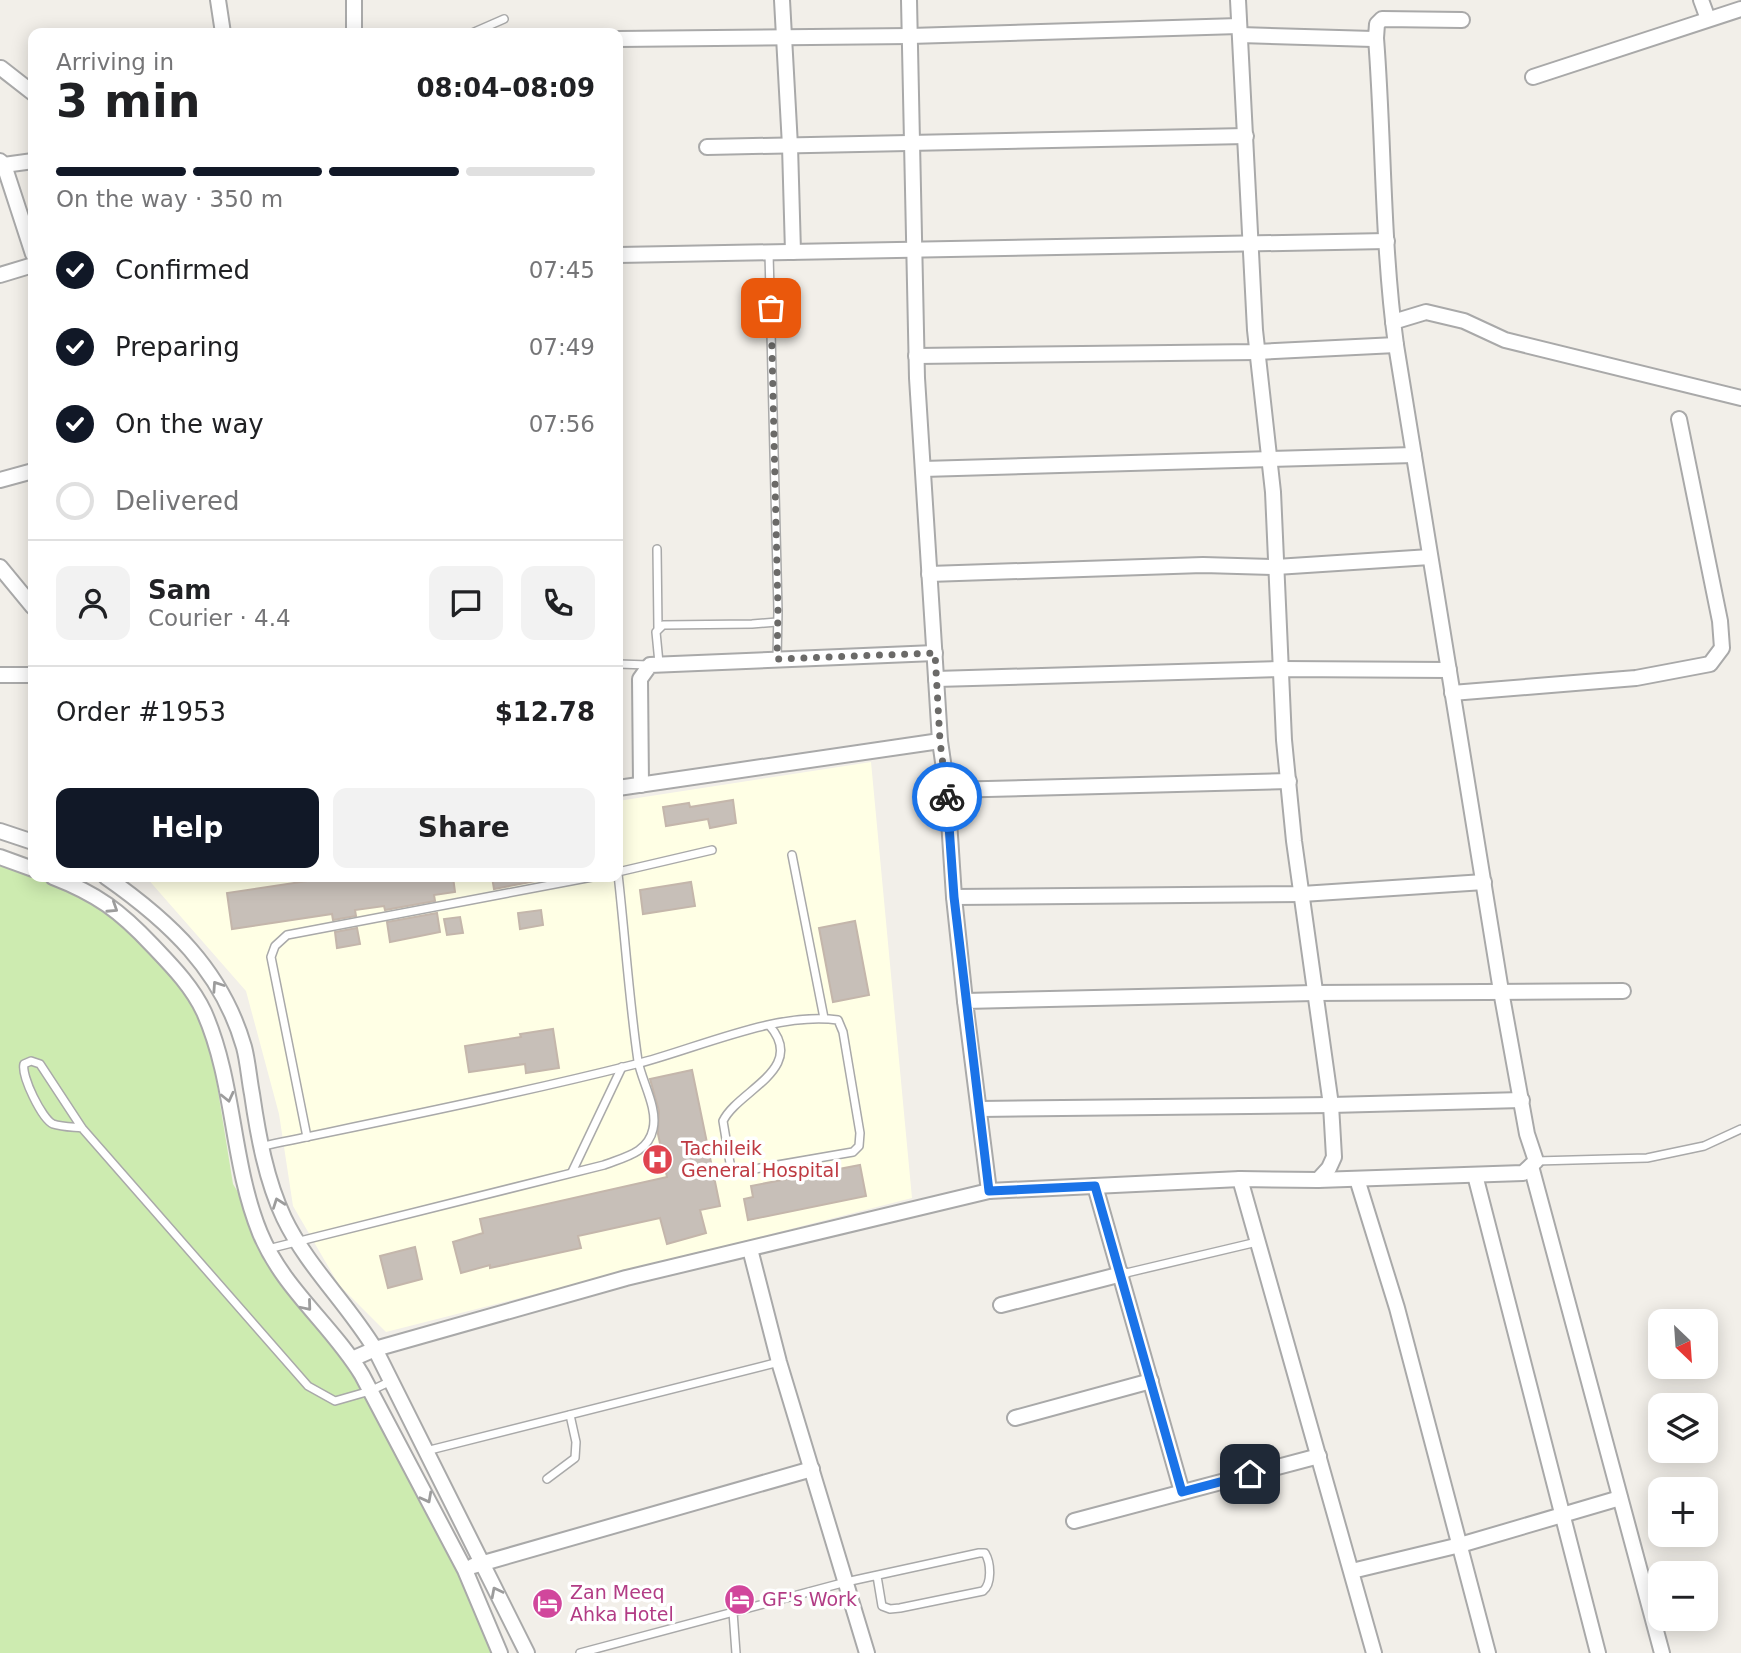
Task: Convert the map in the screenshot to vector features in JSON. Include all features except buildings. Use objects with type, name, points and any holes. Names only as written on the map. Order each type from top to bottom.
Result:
[{"type":"street","points":[[218,0],[222,28]]},
{"type":"street","points":[[221,16],[230,0]]},
{"type":"street","points":[[354,0],[356,28]]},
{"type":"street","points":[[782,0],[786,37],[793,253]]},
{"type":"street","points":[[909,0],[916,356],[940,741],[947,790],[954,897],[965,1000],[989,1191]]},
{"type":"street","points":[[1238,0],[1257,352],[1269,459],[1284,740],[1294,841],[1331,1105],[1334,1157],[1318,1181]]},
{"type":"street","points":[[1702,0],[1708,19]]},
{"type":"street","points":[[1533,77],[1741,9]]},
{"type":"street","points":[[1462,20],[1382,19],[1377,24],[1392,322],[1501,991],[1527,1134],[1662,1653]]},
{"type":"street","points":[[623,39],[1239,31],[1373,40],[1376,38]]},
{"type":"street","points":[[1,68],[28,89]]},
{"type":"street","points":[[707,147],[1247,136]]},
{"type":"street","points":[[28,161],[2,163],[28,239]]},
{"type":"street","points":[[623,255],[1387,241]]},
{"type":"street","points":[[0,275],[28,267]]},
{"type":"street","points":[[1392,322],[1426,313],[1464,321],[1505,341],[1741,398]]},
{"type":"street","points":[[916,356],[1257,352],[1395,345]]},
{"type":"street","points":[[1452,693],[1636,678],[1710,664],[1722,648],[1720,621],[1679,419]]},
{"type":"street","points":[[923,469],[1414,455]]},
{"type":"street","points":[[0,480],[28,472]]},
{"type":"street","points":[[929,574],[1203,565],[1276,567],[1430,557]]},
{"type":"street","points":[[0,567],[28,601]]},
{"type":"street","points":[[641,785],[640,679],[654,664],[935,653]]},
{"type":"street","points":[[936,679],[1281,669],[1448,670]]},
{"type":"street","points":[[0,675],[28,675]]},
{"type":"street","points":[[623,787],[940,741]]},
{"type":"street","points":[[947,790],[1289,781]]},
{"type":"street","points":[[0,831],[28,840]]},
{"type":"street","points":[[0,856],[28,867]]},
{"type":"street","points":[[113,882],[144,904],[191,947],[226,1000],[244,1048],[265,1165],[284,1217],[311,1263],[361,1326],[375,1349],[527,1653]]},
{"type":"street","points":[[954,897],[1302,894],[1484,882]]},
{"type":"street","points":[[87,883],[124,916],[187,983],[204,1011],[218,1052],[249,1203],[267,1249],[288,1282],[352,1359],[465,1570],[500,1653]]},
{"type":"street","points":[[965,1000],[1314,993],[1623,991]]},
{"type":"street","points":[[980,1109],[1522,1100]]},
{"type":"street","points":[[352,1359],[375,1349],[626,1278],[989,1191],[1240,1179],[1318,1181],[1523,1173],[1534,1164]]},
{"type":"street","points":[[1475,1175],[1598,1653]]},
{"type":"street","points":[[1240,1179],[1374,1653]]},
{"type":"street","points":[[1356,1179],[1396,1308],[1488,1653]]},
{"type":"street","points":[[1095,1186],[1182,1492]]},
{"type":"street","points":[[750,1249],[779,1362],[867,1653]]},
{"type":"street","points":[[1001,1305],[1122,1274]]},
{"type":"street","points":[[1015,1418],[1151,1381]]},
{"type":"street","points":[[1074,1521],[1319,1456]]},
{"type":"street","points":[[465,1570],[481,1562],[812,1469]]},
{"type":"street","points":[[1352,1571],[1461,1545],[1620,1498]]},
{"type":"lane","points":[[483,28],[504,19]]},
{"type":"lane","points":[[769,253],[777,659]]},
{"type":"lane","points":[[657,549],[659,628]]},
{"type":"lane","points":[[623,664],[654,664],[656,632],[663,625],[777,622]]},
{"type":"lane","points":[[623,872],[712,850]]},
{"type":"lane","points":[[792,855],[824,1018]]},
{"type":"lane","points":[[307,1137],[271,957],[275,946],[287,934],[565,882]]},
{"type":"lane","points":[[267,1249],[604,1165],[639,1152],[654,1128],[654,1117],[639,1063],[619,882]]},
{"type":"lane","points":[[263,1146],[639,1063],[769,1025],[824,1018],[838,1020],[843,1032],[860,1133],[859,1146],[853,1152],[737,1172],[731,1169],[723,1121],[732,1108],[758,1088],[775,1065],[782,1048],[778,1035],[769,1025]]},
{"type":"lane","points":[[82,1128],[52,1124],[44,1117],[22,1070],[24,1064],[31,1061],[40,1064],[82,1128],[308,1386],[335,1401],[370,1391],[391,1381]]},
{"type":"lane","points":[[572,1172],[622,1067]]},
{"type":"lane","points":[[1534,1164],[1647,1158],[1704,1146],[1741,1129]]},
{"type":"lane","points":[[1122,1274],[1257,1242]]},
{"type":"lane","points":[[426,1451],[779,1362]]},
{"type":"lane","points":[[547,1479],[575,1458],[576,1442],[570,1415]]},
{"type":"lane","points":[[580,1653],[846,1582],[985,1553],[988,1558],[989,1583],[984,1591],[890,1609],[882,1606],[877,1576]]},
{"type":"lane","points":[[733,1612],[736,1653]]},
{"type":"shaded area","points":[[871,762],[912,1198],[386,1332],[339,1285],[293,1206],[279,1114],[246,991],[150,882],[623,882],[623,800]]},
{"type":"green space","points":[[0,857],[28,867],[28,882],[59,882],[103,903],[177,966],[208,1029],[233,1184],[282,1265],[378,1406],[494,1653],[0,1653]]},
{"type":"way so far","points":[[771,308],[777,659],[935,653],[940,741],[947,797]]},
{"type":"place","name":"Tachileik General Hospital","points":[[658,1159]]},
{"type":"place","name":"GF's Work","points":[[739,1599]]},
{"type":"place","name":"Zan Meeq Ahka Hotel","points":[[547,1603]]},
{"type":"route","points":[[947,797],[954,897],[989,1191],[1095,1186],[1182,1492],[1250,1474]]}]
